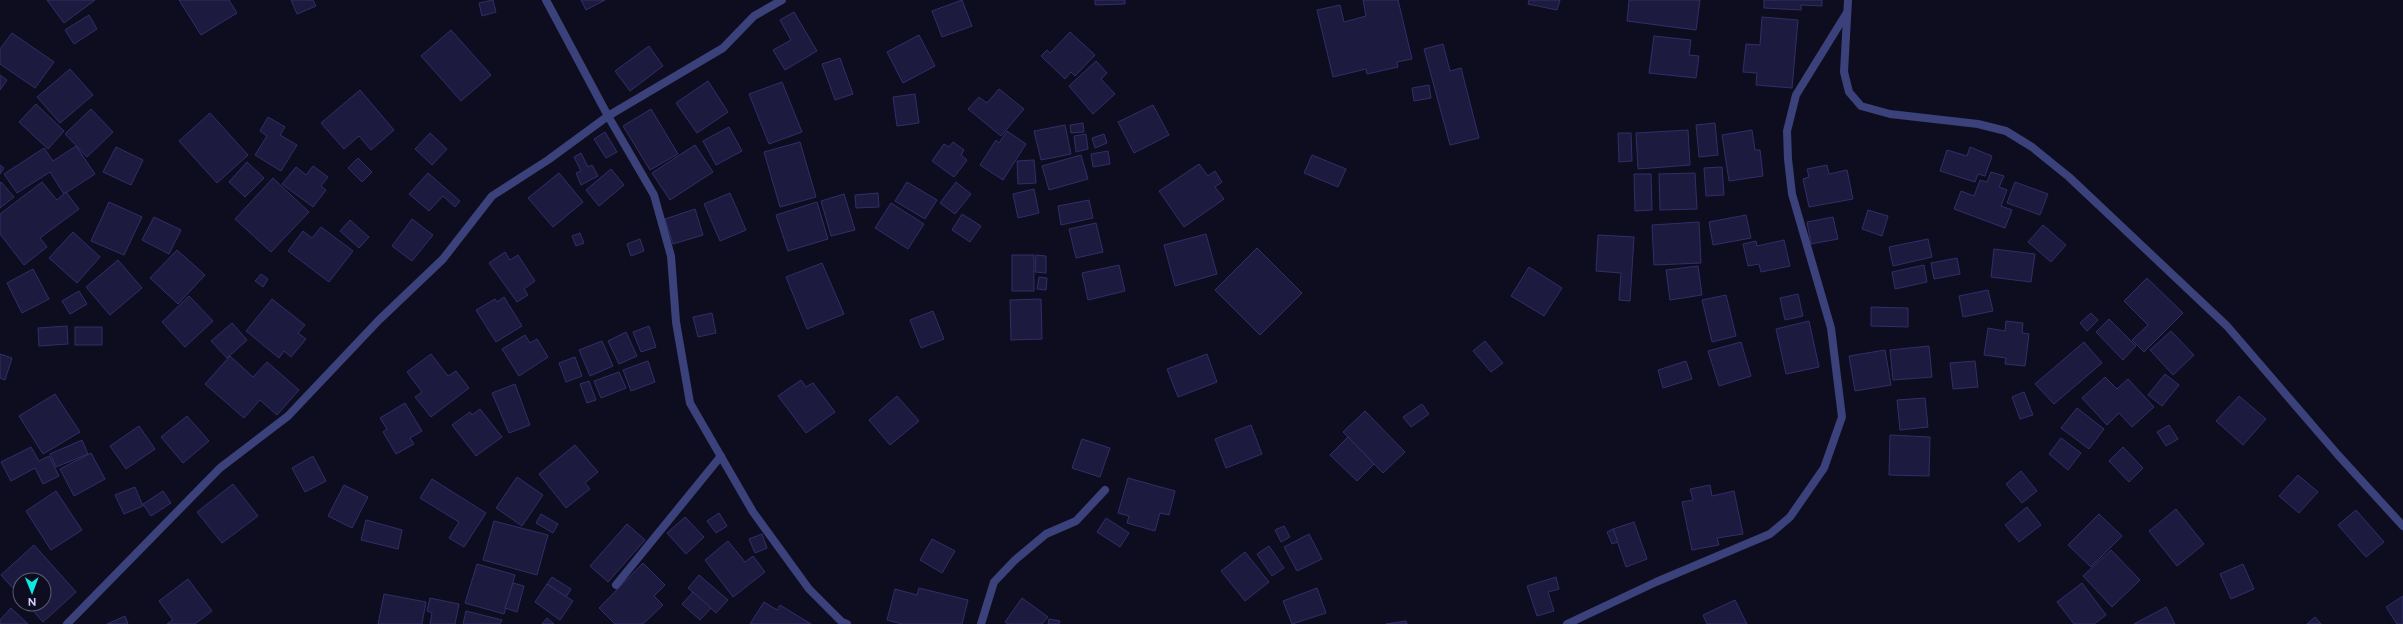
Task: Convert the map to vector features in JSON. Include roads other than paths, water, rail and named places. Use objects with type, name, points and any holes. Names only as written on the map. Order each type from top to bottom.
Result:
[{"type":"street","points":[[546,0],[608,116],[654,195],[662,219],[671,256],[676,322],[690,403],[753,512],[804,583],[843,623]]},
{"type":"street","points":[[67,624],[220,468],[288,416],[379,320],[443,259],[492,196],[548,160],[608,116],[722,48],[754,16],[782,0]]},
{"type":"street","points":[[1848,0],[1846,13],[1844,72],[1850,92],[1861,106],[1890,114],[1978,124],[2006,131],[2032,147],[2069,177],[2227,326],[2338,455],[2403,526]]},
{"type":"street","points":[[1567,624],[1656,582],[1770,534],[1790,517],[1824,468],[1842,417],[1831,328],[1792,194],[1788,160],[1787,131],[1796,94],[1846,13]]},
{"type":"street","points":[[616,585],[721,456]]},
{"type":"street","points":[[981,624],[994,582],[1015,560],[1046,534],[1076,521],[1105,490]]}]
